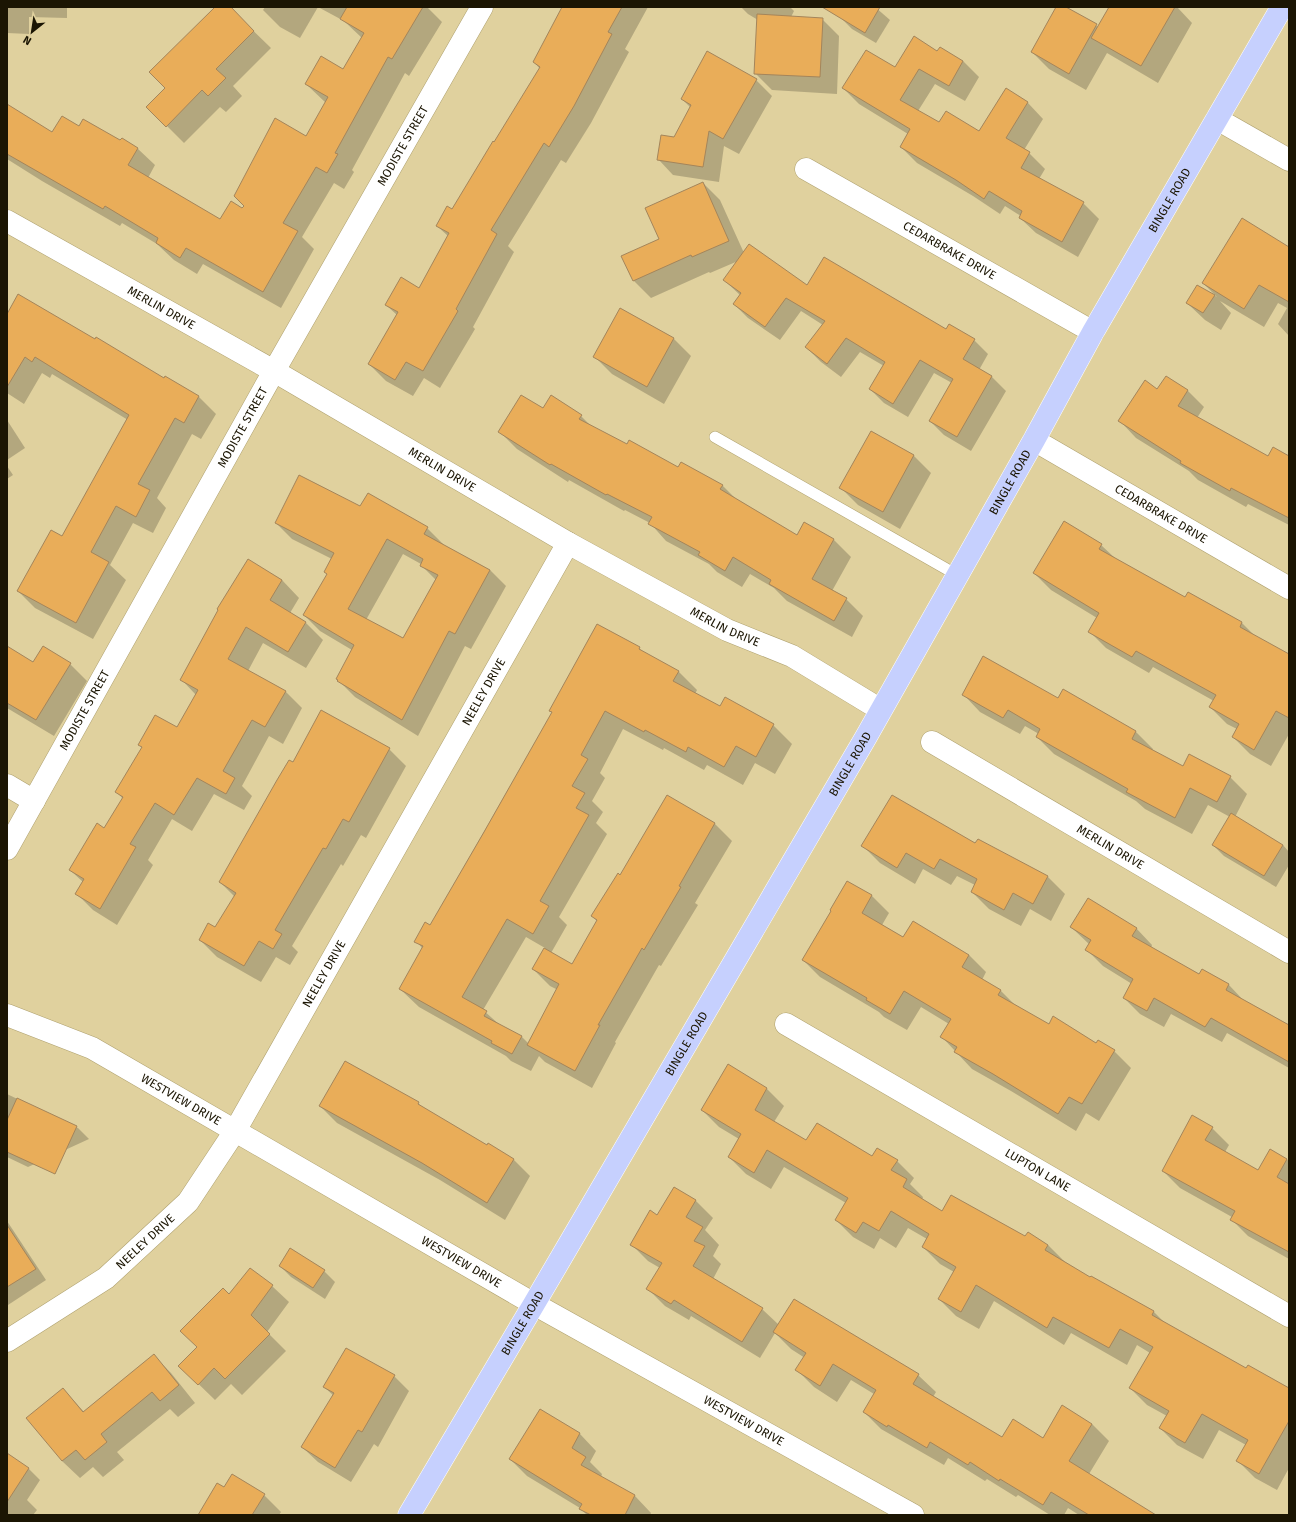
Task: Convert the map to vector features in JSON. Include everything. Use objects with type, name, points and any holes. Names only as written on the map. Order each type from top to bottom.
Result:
[{"type":"main road","name":"BINGLE ROAD","points":[[409,1515],[881,710],[1034,440],[1093,332],[1282,7]]},
{"type":"street","name":"MODISTE STREET","points":[[7,849],[274,371],[482,7]]},
{"type":"street","points":[[1217,119],[1289,160]]},
{"type":"street","name":"CEDARBRAKE DRIVE","points":[[806,168],[1093,332]]},
{"type":"street","name":"MERLIN DRIVE","points":[[7,221],[274,371],[568,544],[727,630],[792,656],[881,710]]},
{"type":"street","name":"CEDARBRAKE DRIVE","points":[[1034,440],[1289,588]]},
{"type":"street","name":"NEELEY DRIVE","points":[[7,1341],[106,1278],[188,1202],[235,1131],[568,544]]},
{"type":"street","name":"MERLIN DRIVE","points":[[932,742],[1289,952]]},
{"type":"street","points":[[7,785],[34,801]]},
{"type":"street","name":"WESTVIEW DRIVE","points":[[7,1015],[92,1048],[534,1304],[913,1515]]},
{"type":"street","name":"LUPTON LANE","points":[[786,1024],[1289,1316]]},
{"type":"lane","points":[[715,437],[957,575]]},
{"type":"building","points":[[215,7],[231,7],[254,31],[216,69],[226,78],[208,96],[202,90],[166,127],[146,107],[165,88],[149,72]]},
{"type":"building","points":[[347,7],[423,7],[392,59],[388,57],[335,153],[338,154],[327,173],[316,167],[283,223],[298,231],[263,292],[186,248],[180,258],[156,243],[158,238],[105,206],[103,209],[7,154],[7,104],[52,132],[62,116],[79,126],[83,119],[120,140],[122,138],[138,148],[128,165],[220,219],[231,201],[242,208],[244,206],[234,196],[275,118],[306,136],[328,97],[305,84],[321,56],[343,69],[364,33],[340,19]]},
{"type":"building","points":[[562,7],[622,7],[608,32],[612,34],[574,106],[549,147],[544,143],[491,230],[497,234],[456,309],[458,311],[423,371],[406,362],[395,380],[368,364],[398,312],[385,305],[401,277],[419,288],[449,233],[436,226],[447,206],[452,209],[540,67],[533,62]]},
{"type":"building","points":[[822,7],[880,7],[865,33]]},
{"type":"building","points":[[1056,7],[1066,7],[1097,24],[1069,74],[1031,52]]},
{"type":"building","points":[[1109,7],[1175,7],[1141,66],[1091,38]]},
{"type":"building","points":[[757,14],[823,18],[820,77],[754,74]]},
{"type":"building","points":[[914,36],[937,51],[940,47],[963,61],[949,86],[919,69],[900,100],[939,122],[946,111],[979,131],[1006,88],[1028,102],[1006,138],[1030,152],[1021,168],[1084,202],[1062,242],[1019,218],[1022,211],[989,191],[984,199],[956,180],[900,147],[910,129],[842,88],[866,50],[895,67]]},
{"type":"building","points":[[707,51],[757,79],[723,139],[709,131],[703,167],[657,160],[661,135],[674,137],[691,105],[681,99]]},
{"type":"building","points":[[703,182],[729,241],[692,257],[691,255],[633,281],[621,256],[659,239],[645,208]]},
{"type":"building","points":[[1242,218],[1289,247],[1289,302],[1259,285],[1244,309],[1202,283]]},
{"type":"building","points":[[749,244],[807,285],[824,257],[946,329],[949,324],[975,339],[963,359],[992,376],[957,437],[929,421],[953,379],[920,360],[893,404],[869,389],[885,362],[846,338],[827,364],[805,347],[825,321],[786,298],[765,327],[733,304],[741,293],[723,280]]},
{"type":"building","points":[[1197,285],[1215,295],[1203,313],[1186,303]]},
{"type":"building","points":[[18,294],[95,339],[96,337],[164,378],[165,376],[199,396],[184,423],[175,418],[138,484],[150,490],[136,517],[116,506],[91,552],[109,562],[76,623],[17,591],[51,530],[62,536],[129,415],[35,357],[32,362],[25,357],[7,387],[7,314]]},
{"type":"building","points":[[620,308],[674,338],[647,387],[593,357]]},
{"type":"building","points":[[1166,376],[1188,390],[1178,406],[1268,456],[1273,447],[1289,456],[1289,518],[1231,488],[1230,491],[1180,463],[1181,461],[1118,421],[1145,380],[1157,389]]},
{"type":"building","points":[[521,395],[543,408],[551,395],[582,415],[579,419],[627,444],[629,440],[678,467],[681,462],[723,485],[720,489],[797,535],[804,522],[834,539],[812,579],[847,598],[834,621],[769,584],[771,580],[733,557],[725,571],[698,555],[700,552],[648,524],[652,517],[607,494],[606,495],[551,464],[550,465],[498,432]]},
{"type":"building","points":[[871,431],[914,455],[883,512],[839,488]]},
{"type":"building","points":[[299,475],[360,506],[368,493],[428,527],[424,534],[490,570],[455,634],[449,631],[402,720],[337,681],[338,680],[336,679],[354,645],[303,615],[327,574],[324,572],[334,553],[275,523]],"holes":[[[387,539],[423,559],[420,566],[438,575],[403,638],[348,609]]]},
{"type":"building","points":[[1064,521],[1102,544],[1099,549],[1185,597],[1188,592],[1242,622],[1240,627],[1289,654],[1289,718],[1276,711],[1254,750],[1232,737],[1239,724],[1209,707],[1216,695],[1136,651],[1132,657],[1088,632],[1099,613],[1033,573]]},
{"type":"building","points":[[248,559],[282,580],[270,600],[306,622],[288,652],[246,627],[228,659],[286,691],[265,727],[252,720],[223,771],[235,778],[226,794],[197,778],[174,815],[155,803],[130,844],[136,847],[100,909],[75,894],[84,879],[69,870],[97,823],[104,828],[123,797],[115,792],[142,747],[138,745],[155,715],[177,727],[198,690],[180,680],[218,610],[217,609]]},
{"type":"building","points":[[597,624],[640,647],[639,649],[679,671],[673,681],[720,706],[725,697],[774,724],[756,757],[736,746],[724,767],[688,747],[686,752],[605,711],[581,755],[588,759],[572,786],[585,793],[576,808],[589,815],[540,901],[549,906],[533,934],[507,919],[462,997],[487,1011],[484,1016],[522,1036],[512,1054],[491,1043],[492,1041],[399,989],[423,946],[414,942],[425,922],[430,925],[484,832],[552,712],[549,711]]},
{"type":"building","points":[[7,646],[33,662],[43,646],[71,663],[36,720],[7,703]]},
{"type":"building","points":[[983,656],[1058,698],[1063,689],[1136,731],[1132,739],[1183,766],[1189,754],[1231,776],[1217,802],[1190,788],[1175,818],[1126,792],[1128,789],[1036,737],[1040,729],[1008,710],[1003,718],[962,695]]},
{"type":"building","points":[[321,710],[390,748],[349,822],[343,819],[326,849],[323,848],[275,930],[282,934],[273,949],[259,941],[244,966],[199,940],[208,923],[215,927],[236,893],[219,882],[289,760],[293,762]]},
{"type":"building","points":[[667,795],[715,823],[679,886],[681,887],[644,950],[642,948],[598,1025],[600,1025],[575,1071],[527,1045],[559,984],[532,969],[544,948],[572,964],[597,920],[591,916],[618,873],[620,875]]},
{"type":"building","points":[[892,795],[975,843],[978,839],[1048,876],[1033,904],[1013,893],[1004,910],[971,892],[977,879],[940,859],[934,869],[906,853],[897,868],[861,846]]},
{"type":"building","points":[[1231,813],[1283,845],[1264,876],[1212,845]]},
{"type":"building","points":[[847,881],[872,895],[862,913],[903,937],[913,921],[969,955],[962,967],[1001,990],[998,995],[1049,1024],[1053,1016],[1096,1043],[1098,1040],[1115,1050],[1082,1104],[1069,1097],[1058,1114],[954,1052],[957,1047],[940,1037],[951,1019],[904,991],[890,1014],[866,1000],[867,998],[802,960]]},
{"type":"building","points":[[1088,898],[1137,928],[1132,936],[1199,974],[1202,969],[1229,984],[1226,990],[1289,1025],[1289,1062],[1211,1018],[1205,1027],[1154,998],[1147,1011],[1123,998],[1133,979],[1085,950],[1091,940],[1070,927]]},
{"type":"building","points":[[345,1061],[419,1102],[418,1104],[487,1145],[488,1143],[514,1159],[487,1203],[422,1163],[319,1106]]},
{"type":"building","points":[[728,1064],[767,1088],[755,1110],[806,1140],[817,1123],[872,1156],[877,1148],[898,1160],[891,1170],[907,1179],[903,1187],[942,1211],[951,1195],[1025,1236],[1028,1232],[1048,1245],[1045,1250],[1090,1277],[1091,1276],[1154,1311],[1152,1315],[1246,1368],[1248,1365],[1289,1388],[1289,1421],[1259,1474],[1236,1461],[1248,1440],[1202,1414],[1185,1443],[1159,1428],[1169,1411],[1129,1388],[1153,1347],[1120,1329],[1109,1348],[1053,1317],[1047,1328],[976,1285],[961,1312],[938,1299],[956,1267],[922,1247],[929,1234],[891,1211],[879,1231],[863,1222],[856,1233],[835,1220],[848,1198],[767,1150],[754,1173],[728,1157],[741,1134],[701,1110]]},
{"type":"building","points":[[17,1098],[77,1126],[55,1174],[7,1152],[7,1120]]},
{"type":"building","points":[[1192,1115],[1213,1127],[1205,1140],[1258,1170],[1270,1149],[1287,1159],[1277,1177],[1289,1184],[1289,1252],[1230,1220],[1235,1211],[1162,1171]]},
{"type":"building","points":[[674,1187],[696,1200],[686,1217],[703,1227],[694,1241],[705,1246],[693,1266],[763,1308],[742,1342],[674,1300],[671,1304],[646,1289],[662,1263],[630,1245],[650,1210],[657,1215]]},
{"type":"building","points":[[7,1225],[36,1269],[7,1287]]},
{"type":"building","points":[[290,1248],[325,1270],[313,1288],[279,1266]]},
{"type":"building","points":[[250,1268],[273,1285],[251,1315],[270,1334],[225,1379],[214,1368],[198,1385],[178,1366],[197,1347],[180,1331],[223,1288],[229,1294]]},
{"type":"building","points":[[794,1299],[919,1374],[913,1384],[1002,1437],[1013,1419],[1043,1438],[1062,1405],[1092,1424],[1069,1461],[1156,1515],[1089,1515],[1051,1492],[1043,1505],[1000,1479],[999,1481],[970,1462],[968,1465],[930,1442],[927,1448],[888,1425],[887,1427],[863,1412],[876,1390],[833,1364],[820,1386],[795,1370],[806,1353],[773,1332]]},
{"type":"building","points":[[346,1348],[395,1375],[362,1432],[358,1430],[335,1468],[301,1447],[334,1393],[323,1387]]},
{"type":"building","points":[[154,1354],[179,1385],[160,1401],[152,1392],[101,1434],[107,1442],[85,1460],[76,1450],[62,1461],[26,1418],[63,1388],[83,1412]]},
{"type":"building","points":[[540,1409],[580,1433],[572,1448],[586,1457],[581,1465],[635,1495],[625,1515],[591,1515],[579,1509],[582,1504],[509,1459]]},
{"type":"building","points":[[7,1453],[29,1468],[7,1502]]},
{"type":"building","points":[[232,1474],[265,1494],[252,1515],[198,1515],[217,1483],[224,1487]]}]
